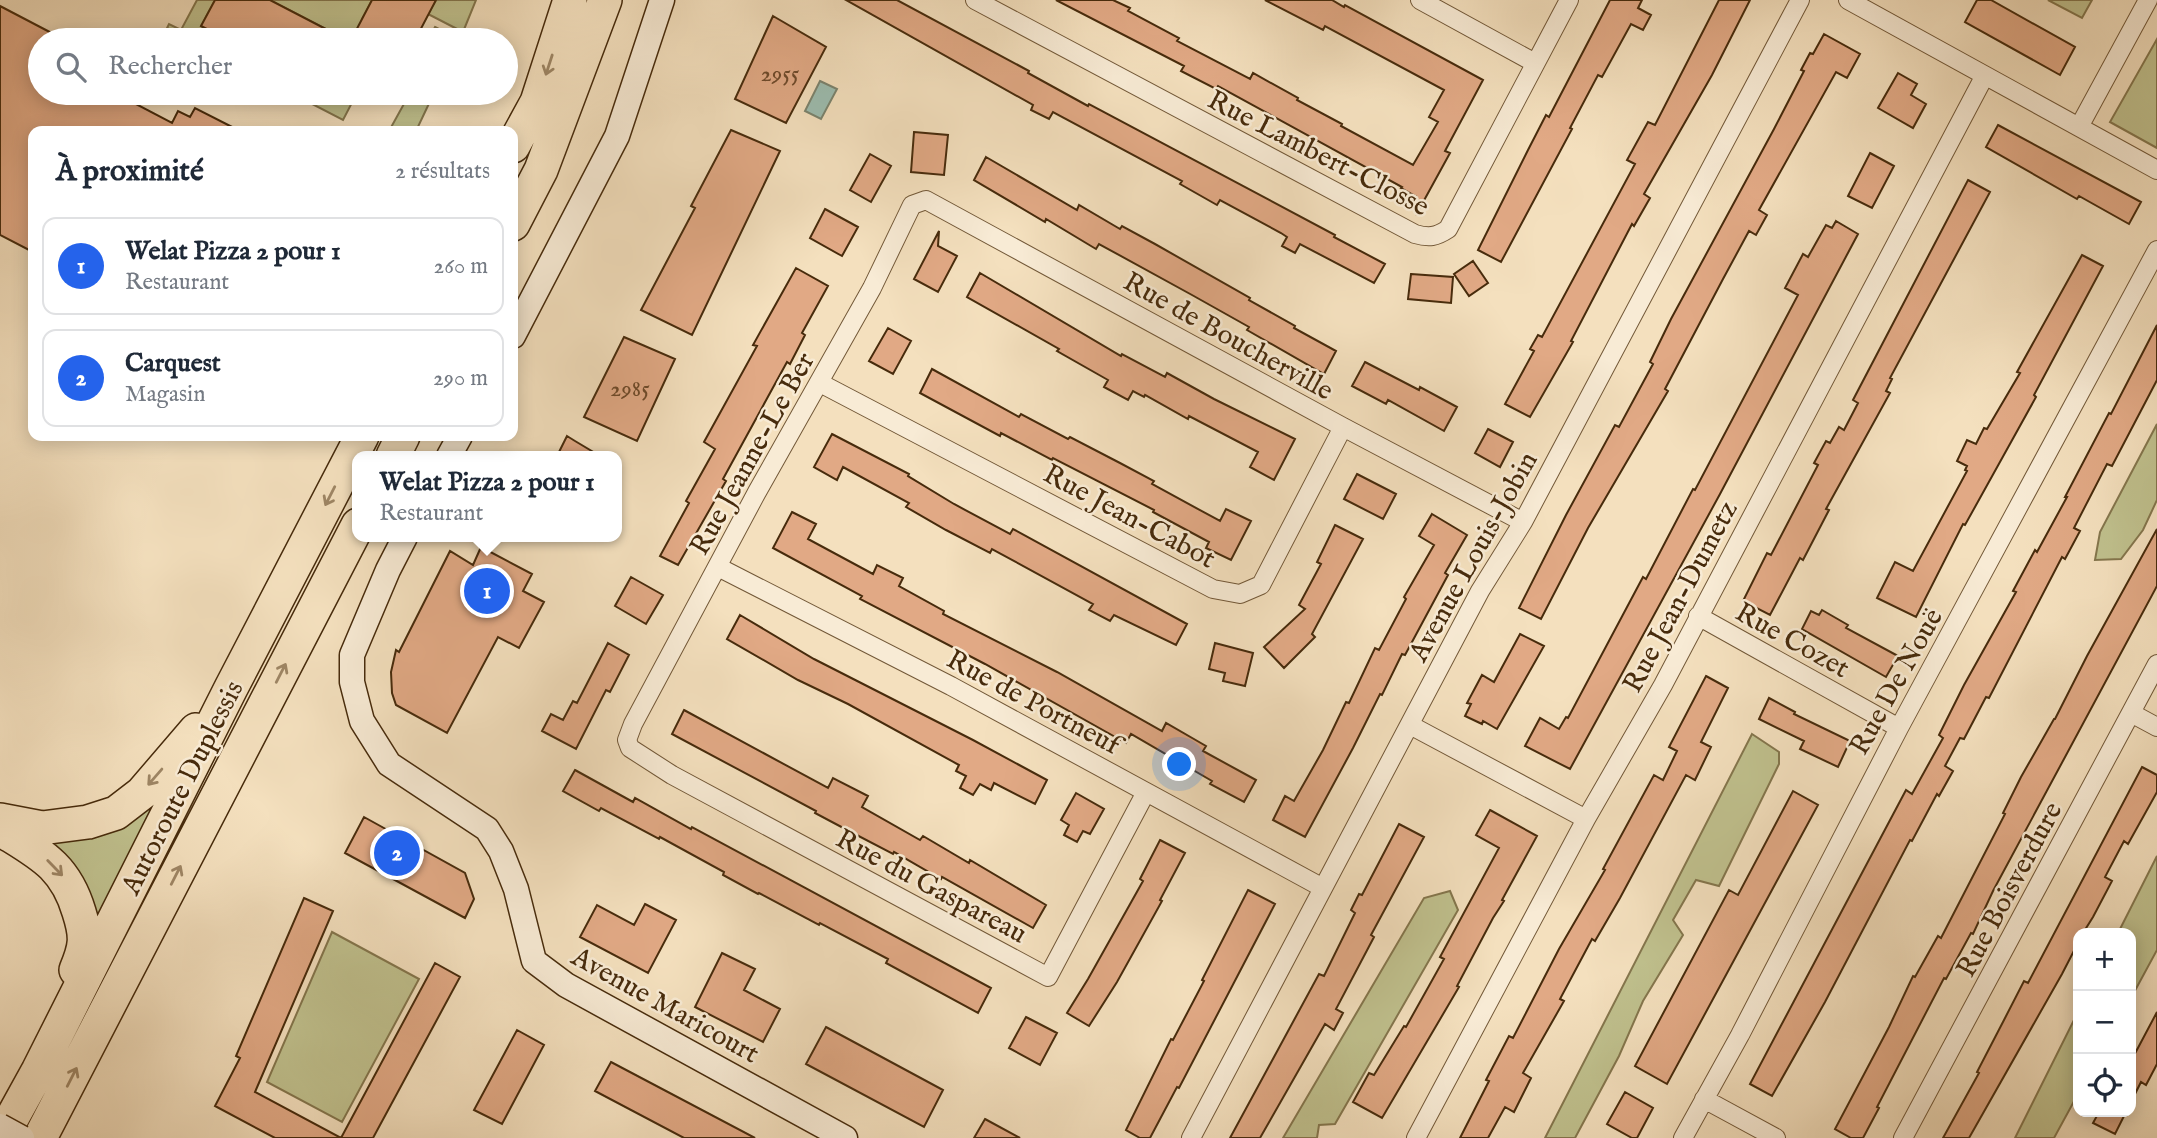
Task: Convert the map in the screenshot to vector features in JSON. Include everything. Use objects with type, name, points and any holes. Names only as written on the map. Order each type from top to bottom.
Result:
[{"type":"highway","points":[[518,137],[537,102],[570,0]]},
{"type":"highway","points":[[541,170],[605,0]]},
{"type":"highway","points":[[518,214],[541,170],[566,133],[619,0]]},
{"type":"highway","name":"Autoroute Duplessis","points":[[1,1138],[38,1071],[352,455]]},
{"type":"highway","name":"Autoroute Duplessis","points":[[40,1138],[352,536]]},
{"type":"highway","points":[[0,820],[42,828],[88,822],[116,813],[142,793],[231,688]]},
{"type":"highway","points":[[0,829],[48,860],[60,872],[73,891],[86,940],[38,1071]]},
{"type":"street","points":[[518,326],[617,136],[662,0]]},
{"type":"street","name":"Rue Lambert-Closse","points":[[975,0],[1427,238],[1438,236],[1448,229],[1569,0]]},
{"type":"street","points":[[1420,0],[1535,63]]},
{"type":"street","name":"Avenue Louis-Jobin","points":[[1191,1138],[1480,591],[1523,522],[1800,0]]},
{"type":"street","points":[[1848,0],[2157,170]]},
{"type":"street","points":[[2079,127],[2148,0]]},
{"type":"street","name":"Rue Jean-Dumetz","points":[[1416,1138],[1586,819],[1663,685],[1984,77]]},
{"type":"street","name":"Rue de Boucherville","points":[[912,205],[926,200],[1523,522]]},
{"type":"street","name":"Rue Jeanne-Le Ber","points":[[633,724],[757,492],[872,288],[912,205]]},
{"type":"street","name":"Rue De Nouë","points":[[1683,1138],[1746,1023],[1899,728],[2157,250]]},
{"type":"street","name":"Rue Jean-Cabot","points":[[820,383],[1213,589],[1240,594],[1261,585],[1343,427]]},
{"type":"street","name":"Avenue Maricourt","points":[[402,542],[387,570],[352,655],[352,682],[362,721],[389,764],[486,829],[500,851],[516,888],[534,961],[566,985],[845,1138]]},
{"type":"street","name":"Rue de Portneuf","points":[[718,567],[951,686],[1323,888]]},
{"type":"street","name":"Rue Cozet","points":[[1698,616],[1899,728]]},
{"type":"street","name":"Rue Boisverdure","points":[[1903,1138],[2157,664]]},
{"type":"street","points":[[2131,713],[2157,727]]},
{"type":"street","name":"Rue du Gaspareau","points":[[633,724],[627,740],[636,754],[1048,977],[1146,792]]},
{"type":"street","points":[[1410,725],[1586,819]]},
{"type":"street","points":[[1704,1099],[1776,1138]]},
{"type":"street","points":[[0,1126],[22,1138]]},
{"type":"green space","points":[[197,0],[215,0],[201,26],[205,28],[182,28]]},
{"type":"green space","points":[[270,0],[372,0],[362,19],[379,28],[324,28]]},
{"type":"green space","points":[[436,0],[476,0],[465,28],[455,28],[428,14]]},
{"type":"green space","points":[[2048,0],[2092,0],[2082,18]]},
{"type":"green space","points":[[2157,39],[2157,148],[2110,122]]},
{"type":"green space","points":[[314,105],[351,105],[343,120]]},
{"type":"green space","points":[[403,105],[428,105],[418,126],[392,126]]},
{"type":"green space","points":[[2157,424],[2157,500],[2143,530],[2121,559],[2095,560],[2100,532]]},
{"type":"green space","points":[[1752,734],[1779,752],[1779,764],[1719,886],[1696,880],[1673,920],[1683,935],[1643,1001],[1619,1056],[1575,1138],[1545,1138]]},
{"type":"green space","points":[[160,802],[100,920],[48,842]]},
{"type":"green space","points":[[2157,856],[2157,950],[2136,989],[2136,928],[2121,928]]},
{"type":"green space","points":[[1450,891],[1458,910],[1335,1124],[1319,1125],[1317,1138],[1283,1138],[1424,898]]},
{"type":"green space","points":[[332,932],[419,979],[342,1122],[267,1082]]},
{"type":"green space","points":[[2073,1022],[2073,1103],[2054,1138],[2015,1138]]},
{"type":"shaded area","points":[[820,81],[837,89],[821,119],[805,111]]},
{"type":"building","points":[[215,0],[270,0],[324,28],[205,28],[201,26]]},
{"type":"building","points":[[372,0],[436,0],[421,28],[357,28]]},
{"type":"building","points":[[846,0],[897,0],[1088,106],[1089,104],[1385,264],[1374,283],[1300,244],[1295,253],[1282,246],[1287,237],[1281,233],[1220,200],[1217,205],[1180,184],[1182,181],[1053,112],[1049,119],[1031,110],[1033,105]]},
{"type":"building","points":[[1056,0],[1113,0],[1179,38],[1177,41],[1250,79],[1253,73],[1413,165],[1438,122],[1429,117],[1444,90],[1325,26],[1323,30],[1265,0],[1332,0],[1483,80],[1445,151],[1450,153],[1416,215],[1417,197],[1402,187],[1218,86],[1216,89],[1181,71],[1184,66]]},
{"type":"building","points":[[1610,0],[1642,0],[1638,8],[1651,15],[1643,30],[1631,24],[1602,77],[1598,75],[1501,262],[1478,250],[1546,115],[1549,117]]},
{"type":"building","points":[[1719,0],[1750,0],[1712,75],[1644,194],[1650,198],[1634,226],[1632,224],[1571,341],[1573,342],[1530,417],[1505,404],[1534,351],[1530,349],[1538,335],[1542,337],[1635,164],[1627,160],[1648,122],[1655,125]]},
{"type":"building","points":[[1977,0],[1991,0],[2075,47],[2060,75],[1965,22]]},
{"type":"building","points":[[0,6],[42,28],[28,28],[28,105],[138,105],[172,123],[178,111],[190,117],[195,108],[230,126],[28,126],[28,249],[0,235]]},
{"type":"building","points":[[773,16],[826,47],[786,123],[735,99]]},
{"type":"building","points":[[1824,34],[1860,54],[1847,78],[1836,72],[1759,210],[1767,215],[1756,235],[1749,231],[1665,389],[1668,391],[1588,528],[1541,619],[1519,608],[1615,425],[1619,427],[1653,364],[1650,362],[1671,319],[1774,129],[1804,71],[1801,70],[1810,53],[1813,54]]},
{"type":"building","points":[[1898,73],[1917,84],[1911,95],[1926,104],[1913,128],[1878,108]]},
{"type":"building","points":[[1998,125],[2141,202],[2129,224],[2079,196],[2077,199],[1986,147]]},
{"type":"building","points":[[731,130],[780,151],[692,335],[641,310],[695,208],[691,206]]},
{"type":"building","points":[[914,132],[948,135],[944,175],[911,172]]},
{"type":"building","points":[[1870,153],[1894,166],[1872,208],[1848,196]]},
{"type":"building","points":[[870,154],[891,166],[871,202],[850,190]]},
{"type":"building","points":[[986,157],[1077,210],[1079,205],[1120,229],[1122,226],[1155,244],[1336,351],[1324,374],[1192,295],[1099,244],[1096,249],[974,180]]},
{"type":"building","points":[[1968,180],[1990,192],[1890,378],[1892,379],[1886,391],[1890,393],[1826,509],[1829,510],[1803,560],[1800,558],[1770,615],[1743,601],[1767,553],[1771,555],[1818,465],[1814,463],[1826,441],[1830,443],[1839,427],[1844,430],[1858,403],[1853,400]]},
{"type":"building","points":[[825,209],[858,227],[842,256],[810,238]]},
{"type":"building","points":[[1836,221],[1858,234],[1570,769],[1525,746],[1540,718],[1559,729],[1566,717],[1568,718],[1643,577],[1646,579],[1693,489],[1695,490],[1798,295],[1785,288],[1803,254],[1808,257],[1826,225],[1832,228]]},
{"type":"building","points":[[939,231],[938,246],[957,256],[938,292],[914,279]]},
{"type":"building","points":[[2082,255],[2103,266],[2034,395],[2036,397],[1965,525],[1963,524],[1916,617],[1877,598],[1895,562],[1913,571],[1967,471],[1967,466],[1957,461],[1967,440],[1976,444],[1984,428],[1987,429],[2020,373],[2017,372]]},
{"type":"building","points":[[1473,261],[1488,283],[1469,296],[1454,274]]},
{"type":"building","points":[[796,268],[828,286],[802,333],[805,335],[790,364],[787,362],[723,479],[726,481],[678,565],[660,556],[715,449],[704,442]]},
{"type":"building","points":[[980,273],[1121,356],[1122,354],[1165,377],[1167,373],[1295,439],[1274,480],[1250,467],[1258,452],[1145,395],[1144,397],[1133,391],[1128,400],[1104,387],[1108,380],[967,297]]},
{"type":"building","points":[[1411,274],[1453,277],[1451,303],[1408,299]]},
{"type":"building","points":[[2157,325],[2157,380],[2112,466],[2107,464],[2074,528],[2080,531],[2065,559],[2062,557],[1989,698],[1986,697],[1964,739],[1960,738],[1945,766],[1953,771],[1939,796],[1937,794],[1912,841],[1910,840],[1772,1096],[1750,1084],[1906,790],[1912,794],[1943,738],[1939,735],[1964,685]]},
{"type":"building","points":[[888,328],[911,341],[893,374],[869,361]]},
{"type":"building","points":[[624,337],[675,359],[637,441],[584,417]]},
{"type":"building","points":[[1365,362],[1457,407],[1444,431],[1388,400],[1386,404],[1352,386]]},
{"type":"building","points":[[932,369],[1019,417],[1021,414],[1120,463],[1154,481],[1152,484],[1220,521],[1226,509],[1251,521],[1231,560],[1206,548],[1209,542],[1153,512],[1154,510],[1001,433],[1000,436],[920,393]]},
{"type":"building","points":[[1488,429],[1513,442],[1500,467],[1475,453]]},
{"type":"building","points":[[832,434],[909,474],[908,476],[954,504],[1010,534],[1013,529],[1187,624],[1176,645],[1114,615],[1110,621],[1089,610],[1093,604],[992,549],[990,553],[946,530],[906,507],[909,503],[843,467],[837,480],[814,467]]},
{"type":"building","points":[[567,436],[592,451],[560,451]]},
{"type":"building","points":[[1357,474],[1396,494],[1383,519],[1344,499]]},
{"type":"building","points":[[792,512],[816,524],[808,539],[873,574],[877,565],[903,578],[899,586],[944,611],[943,614],[1057,672],[1162,731],[1166,723],[1206,746],[1203,751],[1256,780],[1244,802],[1210,784],[1212,781],[1131,734],[1126,743],[985,664],[860,599],[862,596],[773,548]]},
{"type":"building","points":[[1432,514],[1467,535],[1445,573],[1448,575],[1405,655],[1402,654],[1382,695],[1380,694],[1305,837],[1273,820],[1285,796],[1294,801],[1346,702],[1349,703],[1375,648],[1379,650],[1406,599],[1404,597],[1434,545],[1419,536]]},
{"type":"building","points":[[1335,525],[1363,539],[1312,634],[1315,637],[1284,668],[1264,647],[1305,609],[1299,605],[1321,564],[1317,562]]},
{"type":"building","points":[[2157,529],[2157,586],[1993,891],[1973,934],[1971,933],[1946,979],[1944,978],[1863,1138],[1851,1138],[1835,1129],[1913,976],[1915,977],[1938,936],[1941,938],[2005,814],[2003,813],[2021,777]]},
{"type":"building","points":[[481,547],[532,574],[523,591],[544,602],[519,648],[498,637],[447,733],[396,705],[392,693],[391,672],[396,650],[399,652],[450,551],[473,565]]},
{"type":"building","points":[[631,577],[663,595],[646,624],[615,606]]},
{"type":"building","points":[[1822,610],[1848,625],[1846,628],[1898,656],[1886,677],[1802,629],[1811,611],[1819,615]]},
{"type":"building","points":[[740,615],[814,659],[1047,780],[1035,804],[994,783],[991,790],[980,784],[973,795],[960,788],[966,776],[956,771],[959,765],[848,704],[798,680],[727,639]]},
{"type":"building","points":[[1520,634],[1544,646],[1497,729],[1483,721],[1482,724],[1465,716],[1471,704],[1467,703],[1482,675],[1494,682]]},
{"type":"building","points":[[608,643],[629,655],[610,692],[606,690],[576,749],[542,731],[551,714],[563,720],[573,701],[577,703]]},
{"type":"building","points":[[1215,643],[1253,653],[1245,686],[1223,681],[1225,673],[1209,669]]},
{"type":"building","points":[[1706,676],[1728,688],[1701,742],[1711,747],[1695,780],[1686,775],[1620,898],[1595,941],[1592,939],[1560,999],[1564,1001],[1523,1073],[1531,1078],[1514,1112],[1505,1107],[1488,1138],[1460,1138],[1509,1036],[1513,1038],[1654,775],[1663,780],[1677,751],[1669,747]]},
{"type":"building","points":[[1769,698],[1795,712],[1794,714],[1850,741],[1838,767],[1800,749],[1804,741],[1759,719]]},
{"type":"building","points":[[684,710],[828,788],[833,778],[868,796],[862,807],[920,840],[923,836],[969,863],[970,860],[1046,905],[1033,928],[672,734]]},
{"type":"building","points":[[2142,767],[2157,775],[2157,792],[2128,844],[2124,841],[2105,877],[2112,881],[2086,928],[2073,928],[2073,953],[1969,1138],[1943,1138],[1979,1073],[1977,1072],[2024,981],[2028,983]]},
{"type":"building","points":[[575,770],[633,802],[635,798],[691,829],[692,827],[991,988],[978,1013],[886,963],[888,959],[758,894],[660,837],[659,839],[601,808],[599,811],[563,791]]},
{"type":"building","points":[[1793,791],[1818,805],[1667,1084],[1635,1066],[1729,890],[1738,895]]},
{"type":"building","points":[[1076,793],[1104,809],[1090,834],[1083,831],[1077,842],[1064,835],[1069,825],[1061,820]]},
{"type":"building","points":[[1490,810],[1537,836],[1457,986],[1459,987],[1382,1118],[1353,1102],[1369,1073],[1374,1075],[1404,1026],[1406,1027],[1444,959],[1440,957],[1499,848],[1476,835]]},
{"type":"building","points":[[364,817],[465,873],[474,899],[465,918],[345,853]]},
{"type":"building","points":[[1399,824],[1424,837],[1371,935],[1374,937],[1336,1009],[1343,1013],[1334,1030],[1325,1024],[1260,1138],[1230,1138],[1319,974],[1324,976],[1355,913],[1351,910],[1359,894],[1362,895]]},
{"type":"building","points":[[1160,840],[1185,853],[1160,900],[1162,901],[1089,1026],[1067,1013],[1143,881],[1140,879]]},
{"type":"building","points":[[1248,890],[1275,904],[1179,1088],[1177,1087],[1150,1138],[1140,1138],[1126,1130]]},
{"type":"building","points":[[304,898],[333,911],[255,1092],[341,1138],[275,1138],[215,1106],[240,1058],[236,1056]]},
{"type":"building","points":[[645,904],[676,920],[648,973],[580,937],[597,905],[634,925]]},
{"type":"building","points":[[722,953],[755,969],[744,990],[780,1009],[763,1042],[695,1007]]},
{"type":"building","points":[[435,963],[460,977],[373,1138],[341,1138]]},
{"type":"building","points":[[2157,1012],[2157,1064],[2146,1085],[2141,1082],[2136,1092],[2136,1052]]},
{"type":"building","points":[[1026,1017],[1057,1033],[1040,1065],[1009,1048]]},
{"type":"building","points":[[826,1027],[943,1090],[924,1127],[806,1064]]},
{"type":"building","points":[[517,1030],[544,1045],[502,1124],[474,1110]]},
{"type":"building","points":[[611,1062],[755,1138],[684,1138],[595,1091]]},
{"type":"building","points":[[1625,1092],[1653,1108],[1637,1138],[1632,1138],[1607,1124]]},
{"type":"building","points":[[2096,1117],[2124,1117],[2115,1134],[2093,1123]]},
{"type":"building","points":[[985,1119],[1020,1138],[974,1138]]},
{"type":"place","name":"Welat Pizza 2 pour 1","points":[[487,591]]},
{"type":"place","name":"Carquest","points":[[397,853]]}]
